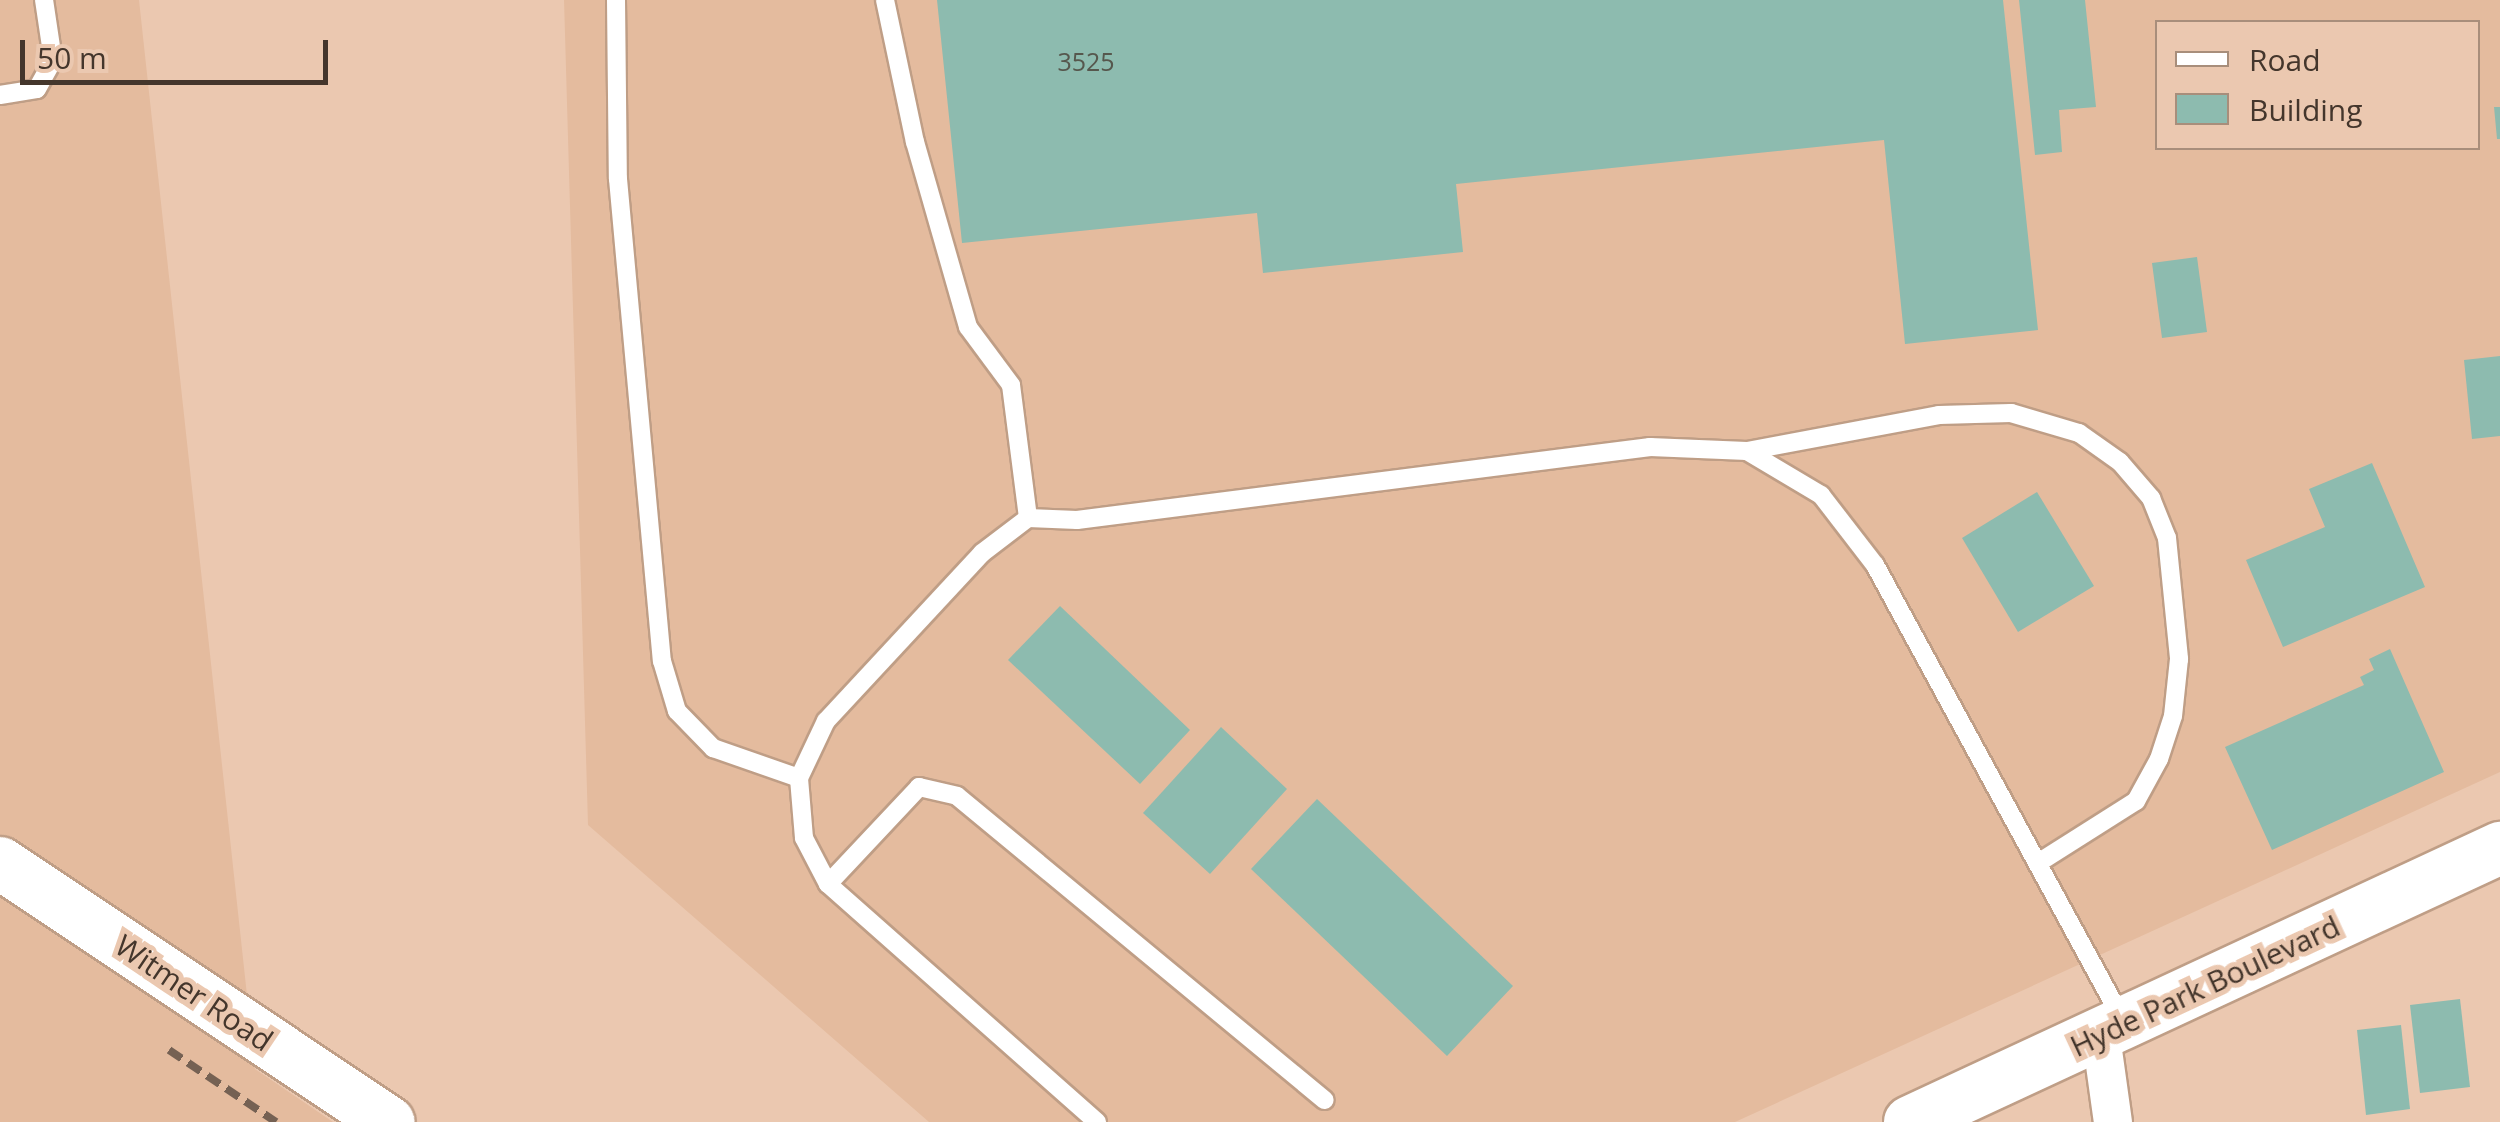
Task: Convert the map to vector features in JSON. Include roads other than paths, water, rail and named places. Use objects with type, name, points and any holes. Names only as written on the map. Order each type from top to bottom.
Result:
[{"type":"main road","name":"Hyde Park Boulevard","points":[[1910,1122],[2500,848]]},
{"type":"main road","name":"Witmer Road","points":[[0,863],[388,1122]]},
{"type":"street","points":[[2113,1030],[2113,1122]]},
{"type":"lane","points":[[0,94],[37,89],[52,60],[44,0]]},
{"type":"lane","points":[[616,0],[618,179],[662,662],[677,711],[714,748],[799,778]]},
{"type":"lane","points":[[885,0],[915,142],[968,327],[1010,386],[1028,518]]},
{"type":"lane","points":[[1097,1122],[828,884],[804,838],[799,778],[826,721],[982,553],[1028,518],[1077,520],[1650,447],[1746,451],[1940,415],[2011,413],[2079,432],[2120,462],[2151,498],[2167,538],[2179,659],[2173,716],[2159,759],[2136,801],[2038,863]]},
{"type":"lane","points":[[1746,451],[1820,495],[1875,565],[2038,863],[2113,1030]]},
{"type":"lane","points":[[828,884],[919,787],[957,796],[1325,1100]]},
{"type":"railway","points":[[169,1050],[276,1122]]}]
